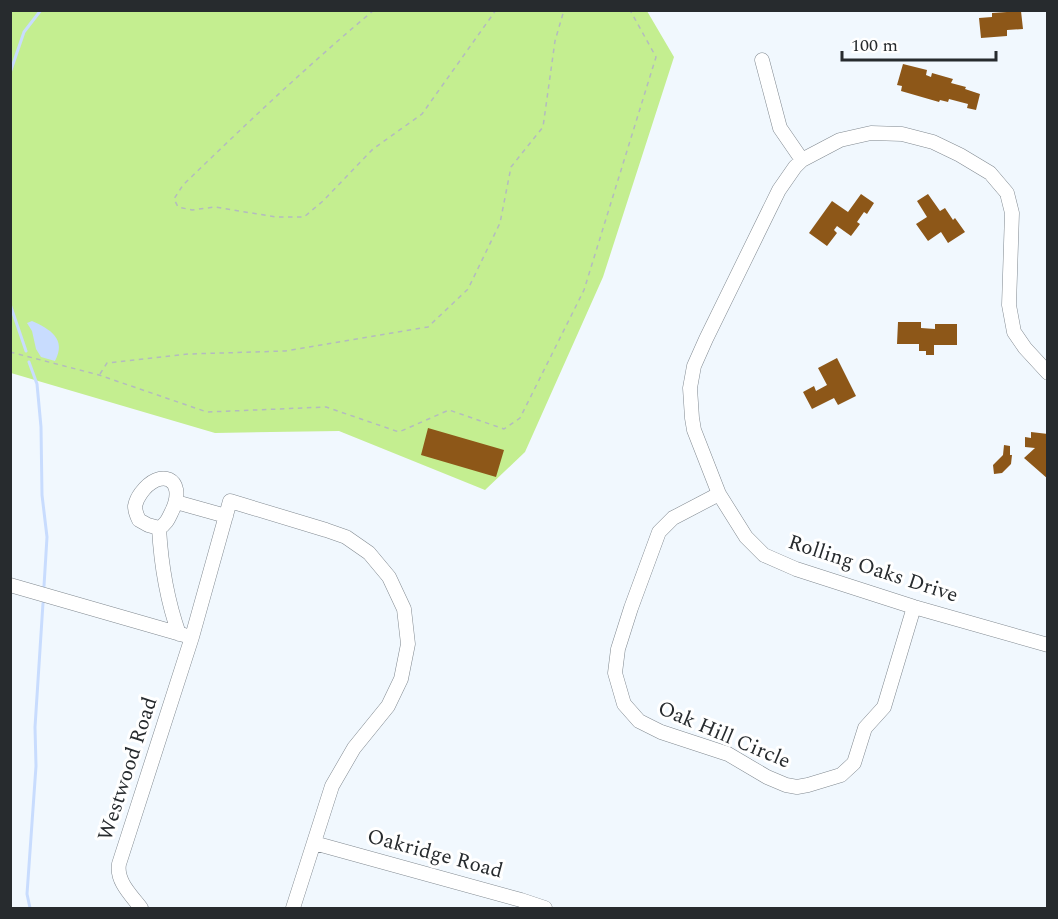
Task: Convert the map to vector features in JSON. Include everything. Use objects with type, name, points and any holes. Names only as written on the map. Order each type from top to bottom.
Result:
[{"type":"street","points":[[762,60],[780,128],[802,160]]},
{"type":"street","name":"Rolling Oaks Drive","points":[[1047,373],[1014,332],[1009,306],[1012,213],[1007,193],[990,173],[933,142],[902,134],[871,134],[840,140],[802,160],[795,167],[779,190],[706,339],[694,366],[690,388],[696,436],[719,494],[746,537],[764,555],[795,569],[914,607],[1047,645]]},
{"type":"street","points":[[162,478],[168,479],[177,492],[176,502],[168,519],[159,528],[139,520],[135,508],[145,487],[162,478]]},
{"type":"street","name":"Oak Hill Circle","points":[[719,494],[673,518],[659,532],[634,599],[618,649],[615,673],[624,704],[639,721],[662,732],[728,754],[767,777],[786,785],[808,786],[842,775],[854,763],[865,728],[884,707],[914,607]]},
{"type":"street","name":"Westwood Road","points":[[141,909],[121,880],[119,864],[186,636],[230,501],[346,537],[369,553],[389,577],[404,609],[408,644],[401,679],[388,705],[354,748],[332,786],[314,843]]},
{"type":"street","points":[[176,502],[226,516]]},
{"type":"street","points":[[159,528],[172,613],[186,636]]},
{"type":"street","points":[[10,585],[186,636]]},
{"type":"street","points":[[292,909],[314,843]]},
{"type":"street","name":"Oakridge Road","points":[[314,843],[521,900],[545,909]]},
{"type":"path","points":[[374,10],[282,90],[183,185],[174,199],[178,207],[192,210],[215,207],[276,217],[304,217],[323,201],[373,149],[422,114],[496,10]]},
{"type":"path","points":[[99,375],[107,363],[189,354],[285,351],[428,327],[468,289],[500,223],[511,167],[543,127],[555,41],[564,10]]},
{"type":"path","points":[[10,352],[99,375],[207,412],[326,408],[399,432],[449,410],[504,429],[520,418],[584,290],[656,57],[630,10]]},
{"type":"green space","points":[[10,11],[647,11],[674,57],[603,277],[525,452],[485,490],[339,431],[215,433],[11,373]]},
{"type":"water","points":[[32,321],[50,331],[58,341],[59,347],[55,361],[41,357],[36,349],[32,331],[27,323]]},
{"type":"building","points":[[1021,11],[1023,29],[1007,30],[1007,36],[981,38],[979,18],[992,17],[992,13]]},
{"type":"building","points":[[903,64],[927,70],[926,75],[931,77],[932,73],[953,79],[951,83],[980,94],[976,110],[967,108],[968,104],[949,99],[948,102],[940,100],[939,102],[901,91],[902,86],[897,85]]},
{"type":"building","points":[[861,194],[874,203],[867,214],[864,212],[857,222],[860,224],[851,236],[837,226],[834,230],[837,233],[827,246],[809,233],[832,201],[848,212]]},
{"type":"building","points":[[928,194],[940,211],[945,208],[965,232],[948,243],[941,232],[928,241],[916,224],[927,217],[917,201]]},
{"type":"building","points":[[898,322],[921,322],[921,328],[935,329],[935,324],[957,324],[957,345],[934,345],[934,355],[926,355],[926,351],[919,351],[919,344],[897,344]]},
{"type":"building","points":[[837,358],[856,396],[838,405],[834,398],[812,409],[803,392],[814,386],[816,391],[827,385],[818,368]]},
{"type":"building","points":[[428,428],[504,450],[496,477],[421,455]]},
{"type":"building","points":[[1031,432],[1048,434],[1048,479],[1024,458],[1035,448],[1025,447],[1025,437],[1031,438]]},
{"type":"building","points":[[1004,445],[1010,446],[1011,464],[1002,473],[994,474],[993,465],[1003,455]]},
{"type":"waterway","points":[[10,73],[24,32],[41,10]]},
{"type":"waterway","points":[[10,304],[26,351]]},
{"type":"waterway","points":[[29,362],[37,384],[41,427],[42,495],[47,537],[44,586]]},
{"type":"waterway","points":[[30,908],[27,894],[36,766],[35,727],[43,603]]}]
